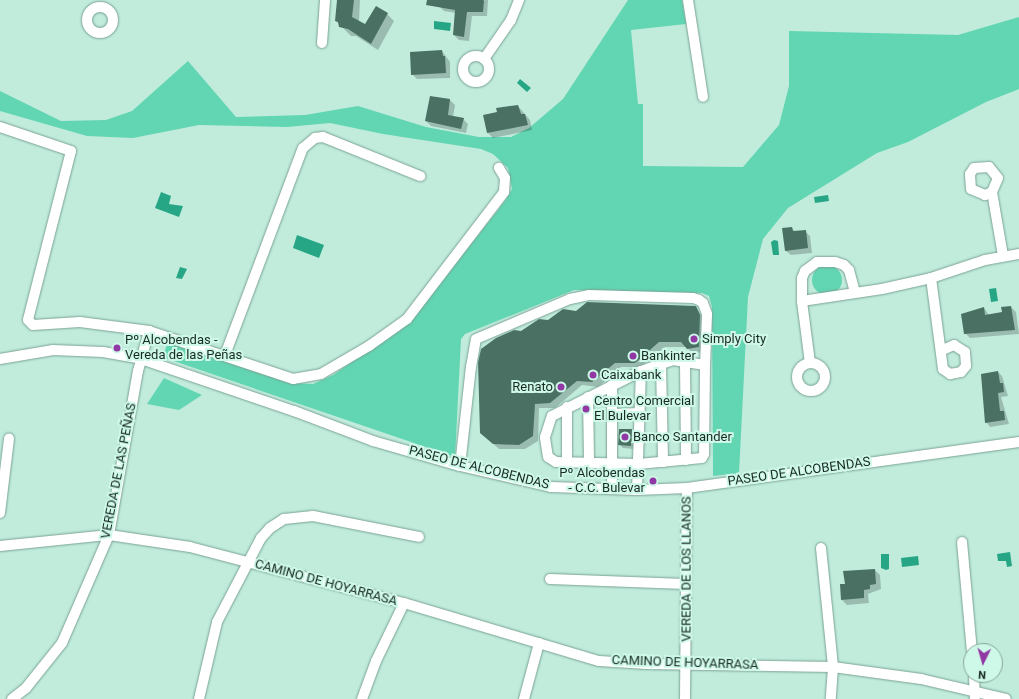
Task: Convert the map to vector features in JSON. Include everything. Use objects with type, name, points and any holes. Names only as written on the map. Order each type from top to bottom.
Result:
[{"type":"street","points":[[322,43],[325,0]]},
{"type":"street","points":[[484,59],[511,20],[519,0]]},
{"type":"street","points":[[688,0],[703,96]]},
{"type":"street","points":[[0,127],[71,151],[28,320],[33,325],[80,322],[149,332],[226,355],[293,379],[321,374],[369,346],[407,319],[504,192],[505,178],[499,168]]},
{"type":"street","points":[[226,355],[303,148],[315,138],[323,137],[420,176]]},
{"type":"street","points":[[992,192],[1003,256]]},
{"type":"street","points":[[802,301],[882,289],[931,278],[1003,256],[1019,254]]},
{"type":"street","points":[[810,363],[802,301],[802,278],[810,265],[817,262],[835,262],[844,265],[853,279],[855,292]]},
{"type":"street","points":[[931,278],[942,350]]},
{"type":"street","points":[[460,466],[476,339],[570,299],[589,295],[693,298],[703,303],[707,314],[704,454],[702,458],[638,464],[567,461],[556,462],[548,457],[545,448],[547,425],[552,416],[567,407],[641,371],[660,364],[673,360],[705,365]]},
{"type":"street","name":"VEREDA DE LAS PEÑAS","points":[[12,699],[26,688],[62,643],[109,535],[141,359],[149,332]]},
{"type":"street","name":"PASEO DE ALCOBENDAS","points":[[0,359],[53,350],[103,352],[141,359],[294,410],[373,441],[460,466],[552,487],[637,490],[687,488],[1019,442]]},
{"type":"street","points":[[685,363],[686,460]]},
{"type":"street","points":[[660,364],[663,462]]},
{"type":"street","points":[[637,490],[641,371]]},
{"type":"street","points":[[612,385],[612,489]]},
{"type":"street","points":[[588,397],[589,462]]},
{"type":"street","points":[[567,407],[567,461]]},
{"type":"street","points":[[612,414],[640,413]]},
{"type":"street","points":[[0,513],[9,439]]},
{"type":"street","name":"VEREDA DE LOS LLANOS","points":[[685,699],[687,488]]},
{"type":"street","name":"CAMINO DE HOYARRASA","points":[[199,699],[217,622],[249,562],[270,528],[284,518],[295,516],[313,516],[419,538]]},
{"type":"street","name":"CAMINO DE HOYARRASA","points":[[0,546],[109,535],[190,547],[404,603],[599,661],[833,667],[921,679],[975,695],[1006,699]]},
{"type":"street","points":[[962,542],[971,643]]},
{"type":"street","points":[[821,548],[833,667],[831,699]]},
{"type":"street","points":[[550,579],[685,584]]},
{"type":"street","name":"CAMINO DE HOYARRASA","points":[[362,699],[376,661],[404,603]]},
{"type":"street","points":[[524,699],[539,643]]},
{"type":"street","points":[[974,683],[975,695]]},
{"type":"shaded area","points":[[628,0],[682,0],[686,24],[631,30],[638,104],[643,104],[643,166],[743,167],[779,125],[789,86],[789,31],[958,35],[1019,17],[1019,89],[986,102],[908,142],[877,153],[788,208],[763,239],[748,297],[739,473],[713,476],[712,307],[709,296],[702,293],[574,290],[465,334],[461,339],[455,457],[162,357],[168,343],[290,383],[313,384],[333,375],[409,323],[505,201],[512,189],[508,168],[493,154],[481,149],[383,134],[330,123],[287,127],[199,125],[133,138],[87,136],[0,111],[0,91],[61,121],[106,120],[132,111],[188,61],[236,117],[305,115],[358,106],[426,127],[479,137],[511,137],[529,128],[563,99]]},
{"type":"shaded area","points":[[434,21],[451,23],[450,31],[434,29]]},
{"type":"shaded area","points":[[520,79],[531,88],[527,92],[517,83]]},
{"type":"shaded area","points":[[161,192],[171,196],[169,204],[183,206],[179,217],[155,208]]},
{"type":"shaded area","points":[[828,195],[829,201],[815,203],[814,197]]},
{"type":"shaded area","points":[[297,235],[324,245],[319,258],[293,248]]},
{"type":"shaded area","points":[[774,240],[778,241],[779,255],[773,255],[771,242]]},
{"type":"shaded area","points":[[827,265],[838,269],[842,280],[838,291],[827,295],[816,291],[812,280],[816,269]]},
{"type":"shaded area","points":[[180,267],[187,269],[182,279],[176,278]]},
{"type":"shaded area","points":[[996,288],[998,301],[991,302],[989,289]]},
{"type":"shaded area","points":[[164,378],[202,395],[179,410],[147,404]]},
{"type":"shaded area","points":[[1010,552],[1012,566],[1007,567],[1006,561],[998,561],[997,554]]},
{"type":"shaded area","points":[[881,554],[889,554],[889,569],[886,570],[881,568]]},
{"type":"shaded area","points":[[918,556],[919,565],[902,567],[901,558]]},
{"type":"building","points":[[337,0],[354,0],[352,17],[365,24],[376,6],[388,13],[371,44],[348,29],[339,27],[338,22],[335,21]]},
{"type":"building","points":[[427,0],[483,0],[483,12],[467,12],[464,37],[453,35],[455,10],[426,5]]},
{"type":"building","points":[[442,50],[443,56],[445,56],[446,73],[411,75],[410,52]]},
{"type":"building","points":[[430,96],[450,99],[448,115],[464,118],[461,129],[425,121]]},
{"type":"building","points":[[518,105],[521,114],[525,114],[528,125],[487,133],[483,115],[497,112],[496,108]]},
{"type":"building","points":[[792,227],[793,231],[806,230],[808,248],[785,251],[782,228]]},
{"type":"building","points":[[587,302],[696,306],[700,315],[699,347],[687,349],[681,342],[659,342],[635,363],[615,363],[592,382],[577,381],[550,403],[535,404],[533,436],[519,445],[493,444],[480,433],[478,362],[481,349],[496,338],[514,330],[521,331],[539,319],[548,320],[563,309],[576,311]]},
{"type":"building","points":[[1011,306],[1015,330],[964,334],[961,314],[984,307],[985,315],[1002,312],[1001,307]]},
{"type":"building","points":[[998,371],[1000,383],[1003,383],[1004,392],[998,393],[1000,411],[1004,411],[1005,420],[985,423],[981,374]]},
{"type":"building","points":[[619,429],[632,429],[631,446],[618,445]]},
{"type":"building","points":[[875,569],[876,584],[870,585],[870,589],[864,590],[864,598],[841,600],[840,584],[845,584],[843,571]]},
{"type":"place","name":"Simply City","points":[[694,339]]},
{"type":"place","name":"Pº Alcobendas - Vereda de las Peñas","points":[[117,348]]},
{"type":"place","name":"Bankinter","points":[[633,356]]},
{"type":"place","name":"Caixabank","points":[[593,375]]},
{"type":"place","name":"Renato","points":[[561,387]]},
{"type":"place","name":"Centro Comercial El Bulevar","points":[[586,409]]},
{"type":"place","name":"Banco Santander","points":[[625,437]]},
{"type":"place","name":"Pº Alcobendas - C.C. Bulevar","points":[[653,481]]}]
